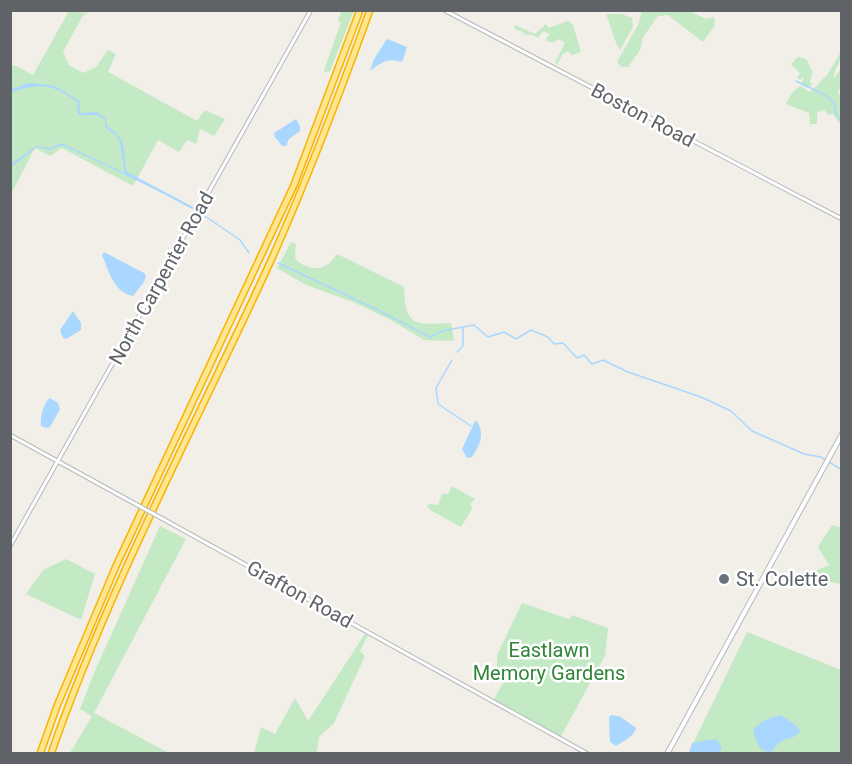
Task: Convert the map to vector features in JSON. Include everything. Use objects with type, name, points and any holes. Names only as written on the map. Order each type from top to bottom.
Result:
[{"type":"highway","points":[[40,753],[57,706],[116,566],[294,185],[360,10]]},
{"type":"highway","points":[[51,753],[79,677],[137,541],[274,254],[332,114],[370,10]]},
{"type":"main road","points":[[667,753],[842,434]]},
{"type":"street","name":"North Carpenter Road","points":[[10,546],[311,10]]},
{"type":"street","name":"Boston Road","points":[[444,10],[842,219]]},
{"type":"street","name":"Grafton Road","points":[[10,435],[588,753]]},
{"type":"green space","points":[[69,11],[84,13],[89,11],[82,17],[63,52],[69,65],[83,73],[96,67],[108,50],[116,54],[108,72],[197,121],[205,110],[225,119],[214,136],[200,129],[196,144],[187,140],[179,152],[158,140],[133,186],[62,148],[50,156],[35,148],[11,194],[11,66],[14,65],[33,75]]},
{"type":"green space","points":[[339,11],[354,11],[330,71],[326,73],[324,70],[341,23],[338,21],[341,13]]},
{"type":"green space","points":[[642,11],[689,11],[706,19],[714,17],[715,25],[703,42],[668,15],[658,16],[643,37],[640,50],[628,67],[621,67],[617,62],[638,25]]},
{"type":"green space","points":[[606,14],[622,14],[632,18],[633,27],[620,50],[614,37]]},
{"type":"green space","points":[[568,21],[573,25],[581,52],[572,55],[568,51],[562,55],[557,65],[555,62],[565,43],[559,39],[552,42],[545,40],[550,34],[543,31],[538,38],[514,29],[515,25],[535,34],[546,24],[548,28]]},
{"type":"green space","points":[[841,52],[841,58],[833,76],[835,77],[841,68],[838,93],[841,96],[841,125],[833,114],[829,115],[824,110],[817,112],[817,124],[810,124],[809,113],[786,104],[800,86],[810,92],[827,75]]},
{"type":"green space","points":[[798,57],[806,59],[813,72],[810,81],[812,85],[807,88],[801,85],[804,76],[800,80],[797,78],[800,73],[791,64]]},
{"type":"green space","points":[[291,242],[296,244],[297,260],[309,267],[323,267],[337,254],[404,287],[407,310],[414,321],[429,324],[451,323],[454,341],[424,340],[389,319],[353,302],[306,285],[277,268]]},
{"type":"green space","points":[[452,486],[475,499],[470,504],[472,509],[461,527],[430,510],[427,505],[438,505],[442,494],[448,494]]},
{"type":"green space","points":[[832,525],[841,528],[841,584],[824,581],[812,572],[829,565],[818,547]]},
{"type":"green space","points":[[160,526],[186,539],[94,713],[169,753],[70,753],[92,716],[80,709],[94,673]]},
{"type":"green space","points":[[66,559],[95,574],[81,620],[26,594],[43,570]]},
{"type":"green space","name":"Eastlawn Memory Gardens","points":[[522,603],[569,619],[572,615],[608,628],[605,656],[560,738],[493,701],[506,677],[497,671],[497,655]]},
{"type":"green space","points":[[747,632],[841,670],[841,753],[688,754]]},
{"type":"green space","points":[[365,634],[368,635],[360,651],[365,656],[334,723],[319,737],[317,751],[313,754],[254,753],[261,727],[275,734],[295,698],[308,721]]},
{"type":"water","points":[[387,39],[407,47],[403,60],[384,62],[370,71],[374,59]]},
{"type":"water","points":[[29,83],[55,86],[79,101],[80,113],[96,112],[105,117],[107,126],[119,136],[122,141],[127,172],[195,208],[194,210],[61,145],[50,150],[37,147],[11,167],[11,164],[36,146],[50,148],[61,143],[125,173],[120,143],[117,136],[105,127],[105,120],[102,117],[78,114],[77,102],[45,86],[11,92],[11,89]]},
{"type":"water","points":[[296,119],[300,131],[289,139],[286,146],[282,146],[274,133]]},
{"type":"water","points":[[104,252],[146,276],[133,296],[126,294],[116,285],[102,255]]},
{"type":"water","points":[[73,311],[81,323],[81,330],[66,339],[63,338],[60,330]]},
{"type":"water","points":[[50,398],[58,403],[60,409],[50,427],[46,428],[41,426],[41,418],[44,406]]},
{"type":"water","points":[[475,421],[481,431],[480,439],[472,457],[467,458],[462,449]]},
{"type":"water","points":[[612,715],[621,717],[636,728],[631,736],[616,746],[610,742],[609,717]]},
{"type":"water","points":[[781,715],[798,727],[800,732],[792,738],[783,740],[771,752],[763,750],[758,745],[753,729],[765,720]]},
{"type":"water","points":[[716,739],[722,747],[719,753],[689,753],[692,743]]},
{"type":"waterway","points":[[796,81],[825,95],[834,103],[836,114],[842,122]]},
{"type":"waterway","points":[[202,214],[240,240],[249,253]]},
{"type":"waterway","points":[[278,263],[430,337],[442,331],[474,325],[488,337],[504,332],[516,339],[531,330],[548,337],[554,344],[563,343],[577,358],[584,355],[592,364],[603,360],[628,372],[701,397],[731,411],[752,431],[804,454],[821,457],[842,470]]},
{"type":"waterway","points":[[457,352],[463,346],[463,328]]},
{"type":"waterway","points":[[452,360],[436,388],[438,404],[471,426]]},
{"type":"place","name":"St. Colette","points":[[724,579]]}]
